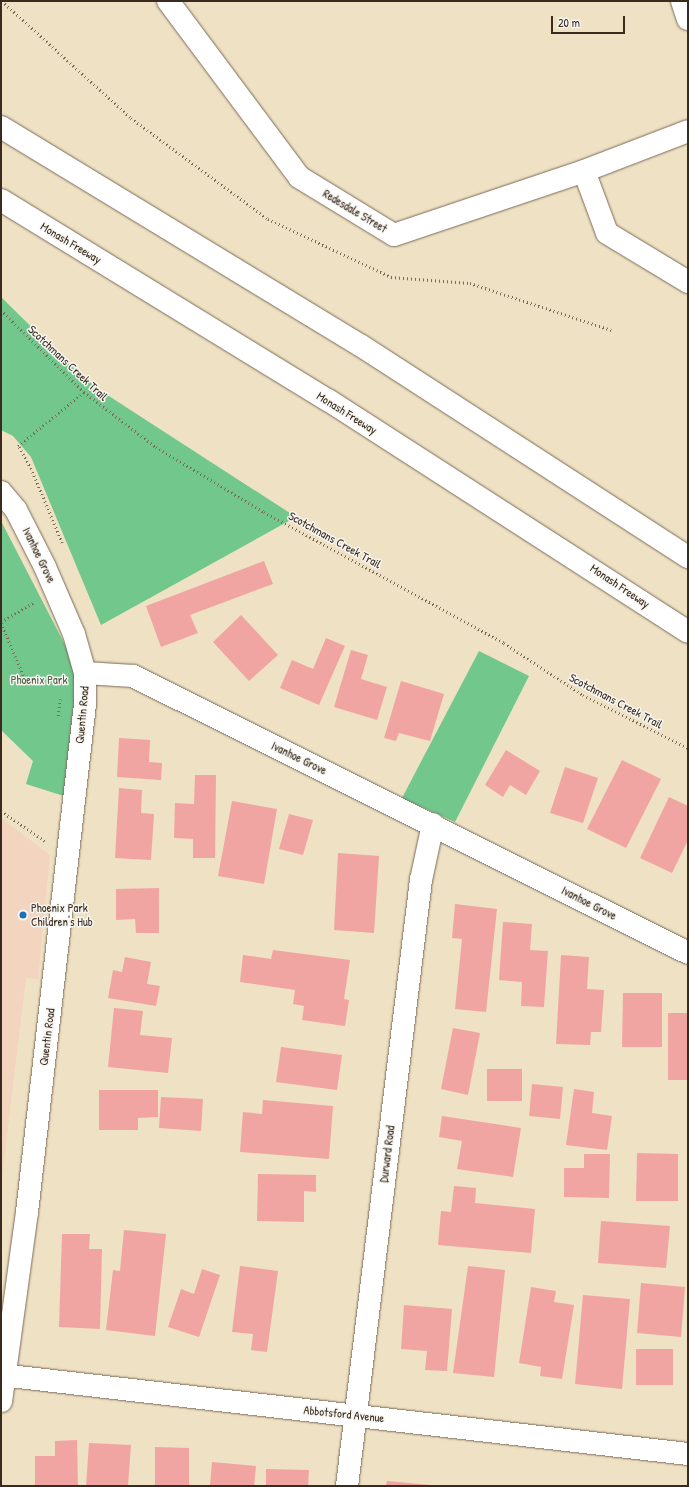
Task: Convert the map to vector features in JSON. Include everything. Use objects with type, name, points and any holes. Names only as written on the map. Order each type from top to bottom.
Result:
[{"type":"main road","name":"Redesdale Street","points":[[168,1],[299,177],[394,235],[584,171],[688,131]]},
{"type":"main road","points":[[682,1],[688,19]]},
{"type":"main road","points":[[1,127],[360,345],[688,557]]},
{"type":"main road","points":[[584,171],[607,233],[688,282]]},
{"type":"main road","name":"Monash Freeway","points":[[1,200],[328,400],[688,632]]},
{"type":"main road","name":"Ivanhoe Grove","points":[[1,492],[16,510],[45,567],[74,634],[85,673],[133,676],[433,824],[688,953]]},
{"type":"main road","name":"Quentin Road","points":[[1,1401],[2,1375],[27,1212],[85,704],[85,673]]},
{"type":"main road","name":"Durward Road","points":[[347,1486],[421,880],[433,824]]},
{"type":"main road","name":"Abbotsford Avenue","points":[[2,1375],[688,1454]]},
{"type":"path","name":"Scotchmans Creek Trail","points":[[1,310],[84,392],[156,447],[193,470],[504,642],[583,694],[688,748]]},
{"type":"path","points":[[63,545],[31,469],[18,446],[84,392]]},
{"type":"path","points":[[27,683],[1,623],[34,602],[37,609]]},
{"type":"path","points":[[57,722],[60,692]]},
{"type":"path","points":[[1,811],[68,855]]},
{"type":"shaded area","name":"Phoenix Park Children's Hub","points":[[1,818],[50,855],[38,979],[26,978],[1,1185]]},
{"type":"green space","points":[[1,297],[68,363],[98,389],[296,517],[101,625],[31,457],[13,436],[1,430]]},
{"type":"green space","name":"Phoenix Park","points":[[1,521],[79,672],[67,797],[26,784],[33,761],[1,730]]},
{"type":"green space","points":[[479,651],[529,676],[455,822],[402,798]]},
{"type":"building","points":[[264,561],[273,584],[190,615],[198,633],[161,647],[146,606]]},
{"type":"building","points":[[241,615],[278,655],[249,681],[213,642]]},
{"type":"building","points":[[326,638],[345,646],[319,705],[280,688],[292,660],[313,669]]},
{"type":"building","points":[[351,650],[368,655],[361,679],[387,687],[377,720],[334,707]]},
{"type":"building","points":[[401,681],[444,694],[430,741],[399,733],[396,741],[384,738]]},
{"type":"building","points":[[119,738],[150,740],[149,762],[162,763],[161,780],[117,777]]},
{"type":"building","points":[[506,750],[540,771],[526,795],[510,785],[503,797],[485,785]]},
{"type":"building","points":[[622,760],[661,779],[626,848],[587,829]]},
{"type":"building","points":[[565,767],[598,778],[583,823],[550,813]]},
{"type":"building","points":[[195,775],[216,775],[215,858],[193,858],[193,839],[174,838],[175,803],[194,804]]},
{"type":"building","points":[[119,788],[142,790],[141,813],[154,814],[151,860],[115,858]]},
{"type":"building","points":[[669,797],[688,806],[688,840],[672,873],[640,858]]},
{"type":"building","points":[[232,801],[277,809],[264,884],[218,876]]},
{"type":"building","points":[[289,814],[313,820],[303,855],[279,849]]},
{"type":"building","points":[[338,853],[379,856],[374,933],[334,930]]},
{"type":"building","points":[[159,888],[159,933],[136,933],[135,919],[116,920],[116,889]]},
{"type":"building","points":[[455,904],[497,909],[486,1012],[455,1009],[462,939],[452,938]]},
{"type":"building","points":[[503,922],[532,924],[530,950],[548,951],[544,1007],[521,1006],[522,982],[499,980]]},
{"type":"building","points":[[273,950],[350,960],[344,999],[349,1000],[345,1026],[302,1020],[304,1006],[293,1004],[295,990],[240,982],[243,955],[271,959]]},
{"type":"building","points":[[561,955],[589,957],[587,989],[604,990],[601,1032],[591,1032],[590,1045],[556,1044]]},
{"type":"building","points":[[125,957],[151,962],[147,984],[160,986],[156,1006],[108,998],[113,970],[122,972]]},
{"type":"building","points":[[623,993],[662,993],[662,1047],[622,1047]]},
{"type":"building","points":[[114,1008],[143,1011],[140,1035],[172,1038],[168,1073],[108,1067]]},
{"type":"building","points":[[668,1013],[688,1013],[688,1080],[668,1080]]},
{"type":"building","points":[[453,1028],[480,1033],[468,1095],[441,1089]]},
{"type":"building","points":[[281,1047],[342,1055],[337,1090],[276,1082]]},
{"type":"building","points":[[487,1069],[522,1069],[522,1101],[487,1101]]},
{"type":"building","points":[[532,1084],[563,1087],[560,1119],[529,1116]]},
{"type":"building","points":[[574,1089],[594,1092],[592,1113],[612,1116],[607,1150],[566,1145]]},
{"type":"building","points":[[99,1090],[158,1090],[158,1117],[138,1118],[138,1130],[99,1130]]},
{"type":"building","points":[[161,1097],[203,1099],[201,1131],[159,1128]]},
{"type":"building","points":[[263,1100],[333,1106],[329,1159],[240,1152],[243,1112],[262,1114]]},
{"type":"building","points":[[442,1116],[521,1128],[513,1177],[457,1169],[462,1141],[439,1137]]},
{"type":"building","points":[[637,1153],[678,1154],[678,1201],[636,1201]]},
{"type":"building","points":[[584,1154],[610,1154],[609,1198],[564,1197],[564,1168],[584,1168]]},
{"type":"building","points":[[258,1174],[316,1175],[316,1192],[304,1191],[304,1222],[257,1221]]},
{"type":"building","points":[[454,1186],[476,1188],[475,1203],[535,1209],[531,1253],[438,1245],[441,1211],[451,1212]]},
{"type":"building","points":[[601,1221],[670,1226],[666,1268],[598,1263]]},
{"type":"building","points":[[124,1230],[166,1234],[155,1336],[106,1330],[113,1270],[120,1271]]},
{"type":"building","points":[[62,1234],[90,1234],[89,1249],[102,1249],[100,1329],[59,1327]]},
{"type":"building","points":[[240,1266],[278,1271],[267,1352],[251,1350],[253,1334],[232,1332]]},
{"type":"building","points":[[468,1266],[505,1270],[494,1377],[453,1373]]},
{"type":"building","points":[[202,1269],[220,1275],[199,1337],[168,1327],[181,1289],[194,1294]]},
{"type":"building","points":[[641,1283],[685,1287],[681,1337],[637,1333]]},
{"type":"building","points":[[531,1287],[556,1291],[554,1302],[574,1305],[562,1379],[540,1376],[541,1367],[519,1363]]},
{"type":"building","points":[[583,1295],[630,1299],[622,1389],[575,1384]]},
{"type":"building","points":[[404,1305],[452,1309],[447,1371],[425,1370],[427,1351],[401,1349]]},
{"type":"building","points":[[636,1349],[673,1349],[673,1385],[636,1385]]},
{"type":"building","points":[[77,1440],[78,1486],[35,1486],[35,1456],[55,1456],[55,1441]]},
{"type":"building","points":[[89,1443],[131,1445],[128,1486],[86,1486]]},
{"type":"building","points":[[155,1447],[189,1448],[189,1486],[155,1486]]},
{"type":"building","points":[[212,1462],[256,1466],[254,1486],[210,1486]]},
{"type":"building","points":[[266,1469],[309,1470],[308,1486],[266,1486]]},
{"type":"building","points":[[387,1481],[430,1485],[430,1486],[386,1486]]},
{"type":"place","name":"Phoenix Park Children's Hub","points":[[23,915]]}]
